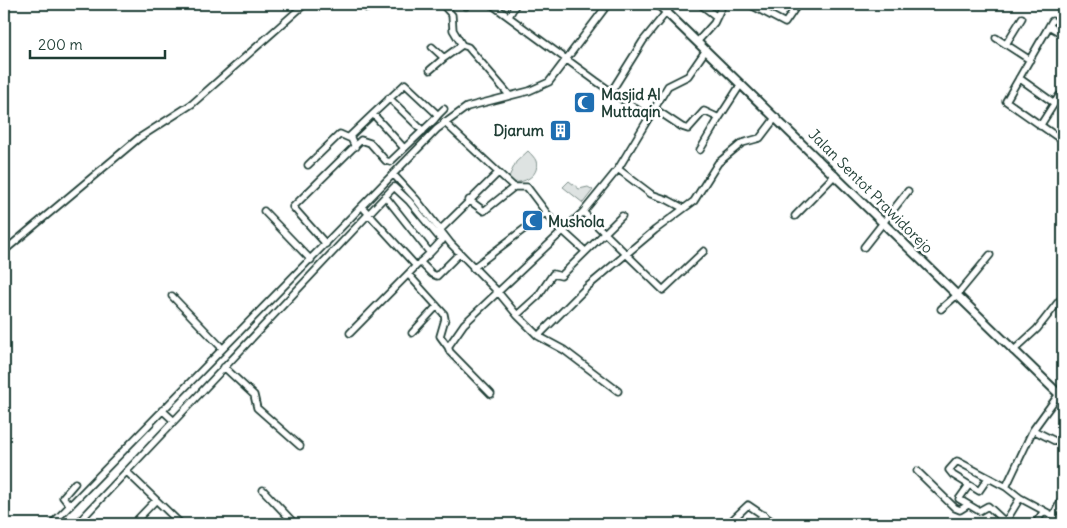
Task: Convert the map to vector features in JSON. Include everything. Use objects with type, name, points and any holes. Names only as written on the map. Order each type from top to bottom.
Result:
[{"type":"main road","name":"Jalan Sentot Prawidorejo","points":[[658,4],[1061,396]]},
{"type":"street","points":[[4,251],[139,138],[192,104],[305,4]]},
{"type":"street","points":[[442,4],[452,16],[453,30],[462,45],[468,47],[510,96]]},
{"type":"street","points":[[491,4],[649,118]]},
{"type":"street","points":[[509,16],[516,4]]},
{"type":"street","points":[[325,242],[293,207],[354,147],[364,140],[370,143],[388,162],[401,159],[416,144],[467,107],[510,96],[545,84],[567,60],[608,4]]},
{"type":"street","points":[[611,92],[643,41],[665,11],[673,4]]},
{"type":"street","points":[[700,4],[717,17]]},
{"type":"street","points":[[697,42],[717,17],[723,4]]},
{"type":"street","points":[[749,4],[785,23],[798,4]]},
{"type":"street","points":[[1006,44],[1022,18]]},
{"type":"street","points":[[1063,42],[1061,33],[1050,24],[1006,103],[1063,141]]},
{"type":"street","points":[[996,38],[1030,60]]},
{"type":"street","points":[[430,70],[462,45]]},
{"type":"street","points":[[432,47],[444,58]]},
{"type":"street","points":[[448,347],[464,324],[582,212],[618,169],[668,86],[688,76],[706,50]]},
{"type":"street","points":[[1019,78],[1054,104]]},
{"type":"street","points":[[349,138],[389,98],[406,84],[438,114]]},
{"type":"street","points":[[700,150],[718,118],[741,84]]},
{"type":"street","points":[[1040,126],[1059,96],[1063,100]]},
{"type":"street","points":[[389,98],[422,131]]},
{"type":"street","points":[[404,148],[416,144],[422,131],[444,109]]},
{"type":"street","points":[[655,109],[688,129],[703,111],[718,118]]},
{"type":"street","points":[[373,114],[404,148]]},
{"type":"street","points":[[538,336],[587,287],[626,253],[694,201],[718,163],[742,143],[760,138],[776,117]]},
{"type":"street","points":[[444,122],[514,187]]},
{"type":"street","points":[[308,165],[340,134],[349,138],[354,147]]},
{"type":"street","points":[[79,524],[127,472],[168,416],[222,348],[293,278],[325,242],[393,174],[401,159],[404,148]]},
{"type":"street","points":[[618,169],[651,194],[683,208]]},
{"type":"street","points":[[440,230],[498,173]]},
{"type":"street","points":[[393,174],[416,199],[440,230],[443,239]]},
{"type":"street","points":[[795,216],[834,175]]},
{"type":"street","points":[[52,524],[68,504],[224,367],[368,212],[394,187],[397,187],[443,239],[460,253],[538,336],[564,350],[618,391]]},
{"type":"street","points":[[470,200],[484,211],[514,187],[527,187],[562,232],[585,251]]},
{"type":"street","points":[[864,247],[908,191]]},
{"type":"street","points":[[385,196],[430,253]]},
{"type":"street","points":[[362,206],[418,264],[432,274],[437,276],[460,253]]},
{"type":"street","points":[[264,211],[310,259]]},
{"type":"street","points":[[582,212],[663,290],[704,251]]},
{"type":"street","points":[[473,268],[546,213]]},
{"type":"street","points":[[517,315],[538,296],[553,274],[561,276],[622,216]]},
{"type":"street","points":[[333,236],[340,243]]},
{"type":"street","points":[[350,333],[443,239]]},
{"type":"street","points":[[941,309],[956,295],[990,255]]},
{"type":"street","points":[[408,274],[444,314],[445,319],[440,336],[450,352],[491,394]]},
{"type":"street","points":[[293,278],[300,285]]},
{"type":"street","points":[[172,296],[222,348]]},
{"type":"street","points":[[1013,350],[1037,329],[1063,298]]},
{"type":"street","points":[[412,334],[437,306]]},
{"type":"street","points":[[224,367],[254,395],[257,408],[300,446]]},
{"type":"street","points":[[1006,487],[1033,430],[1061,396]]},
{"type":"street","points":[[1033,430],[1055,441]]},
{"type":"street","points":[[988,478],[979,491],[949,470],[956,461],[1006,487],[1020,498],[1063,521]]},
{"type":"street","points":[[127,472],[181,524]]},
{"type":"street","points":[[917,472],[955,508],[960,510],[968,505]]},
{"type":"street","points":[[68,504],[63,496],[75,483]]},
{"type":"street","points":[[969,485],[959,499],[979,511],[988,506],[1003,521],[1015,524]]},
{"type":"street","points":[[263,490],[295,524]]},
{"type":"street","points":[[1053,516],[1063,497]]},
{"type":"street","points":[[1003,521],[1020,498]]},
{"type":"street","points":[[133,524],[156,500]]},
{"type":"street","points":[[728,524],[748,506],[776,524]]},
{"type":"street","points":[[1035,524],[1044,511]]},
{"type":"street","points":[[754,524],[764,516]]},
{"type":"shaded area","points":[[528,151],[536,161],[537,167],[535,172],[523,181],[507,181],[516,162]]},
{"type":"shaded area","points":[[569,181],[579,189],[588,187],[593,190],[583,203],[563,187]]},
{"type":"place","name":"Masjid Al Muttaqin","points":[[585,103]]},
{"type":"place","name":"Djarum","points":[[560,130]]},
{"type":"place","name":"Mushola","points":[[532,221]]}]
